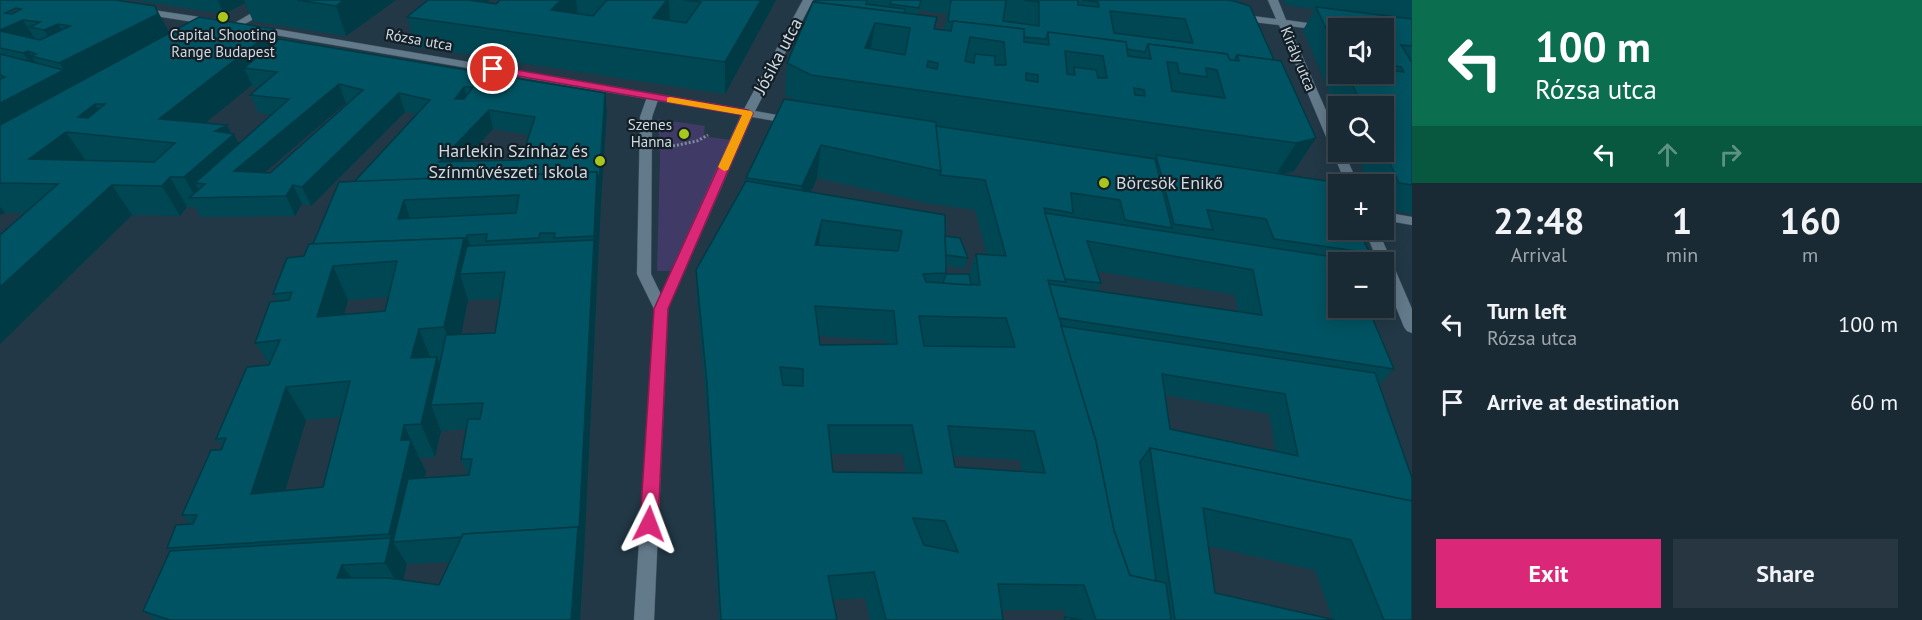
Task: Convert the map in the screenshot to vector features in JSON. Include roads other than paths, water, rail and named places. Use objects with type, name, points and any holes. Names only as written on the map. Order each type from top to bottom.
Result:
[{"type":"street","points":[[216,37],[281,0]]},
{"type":"street","name":"Jósika utca","points":[[644,620],[661,309],[748,113],[808,0]]},
{"type":"street","name":"Király utca","points":[[1273,0],[1348,174]]},
{"type":"street","name":"Rózsa utca","points":[[132,10],[807,123]]},
{"type":"street","points":[[1226,15],[1328,27]]},
{"type":"street","name":"Jósika utca","points":[[653,97],[646,117],[644,274],[661,309]]},
{"type":"street","points":[[1394,218],[1412,221]]},
{"type":"street","points":[[1375,240],[1412,327]]},
{"type":"place","name":"Capital Shooting Range Budapest","points":[[223,17]]},
{"type":"place","name":"Szenes Hanna","points":[[684,134]]},
{"type":"place","name":"Harlekin Színház és Színművészeti Iskola","points":[[600,161]]},
{"type":"place","name":"Börcsök Enikő","points":[[1104,183]]}]
